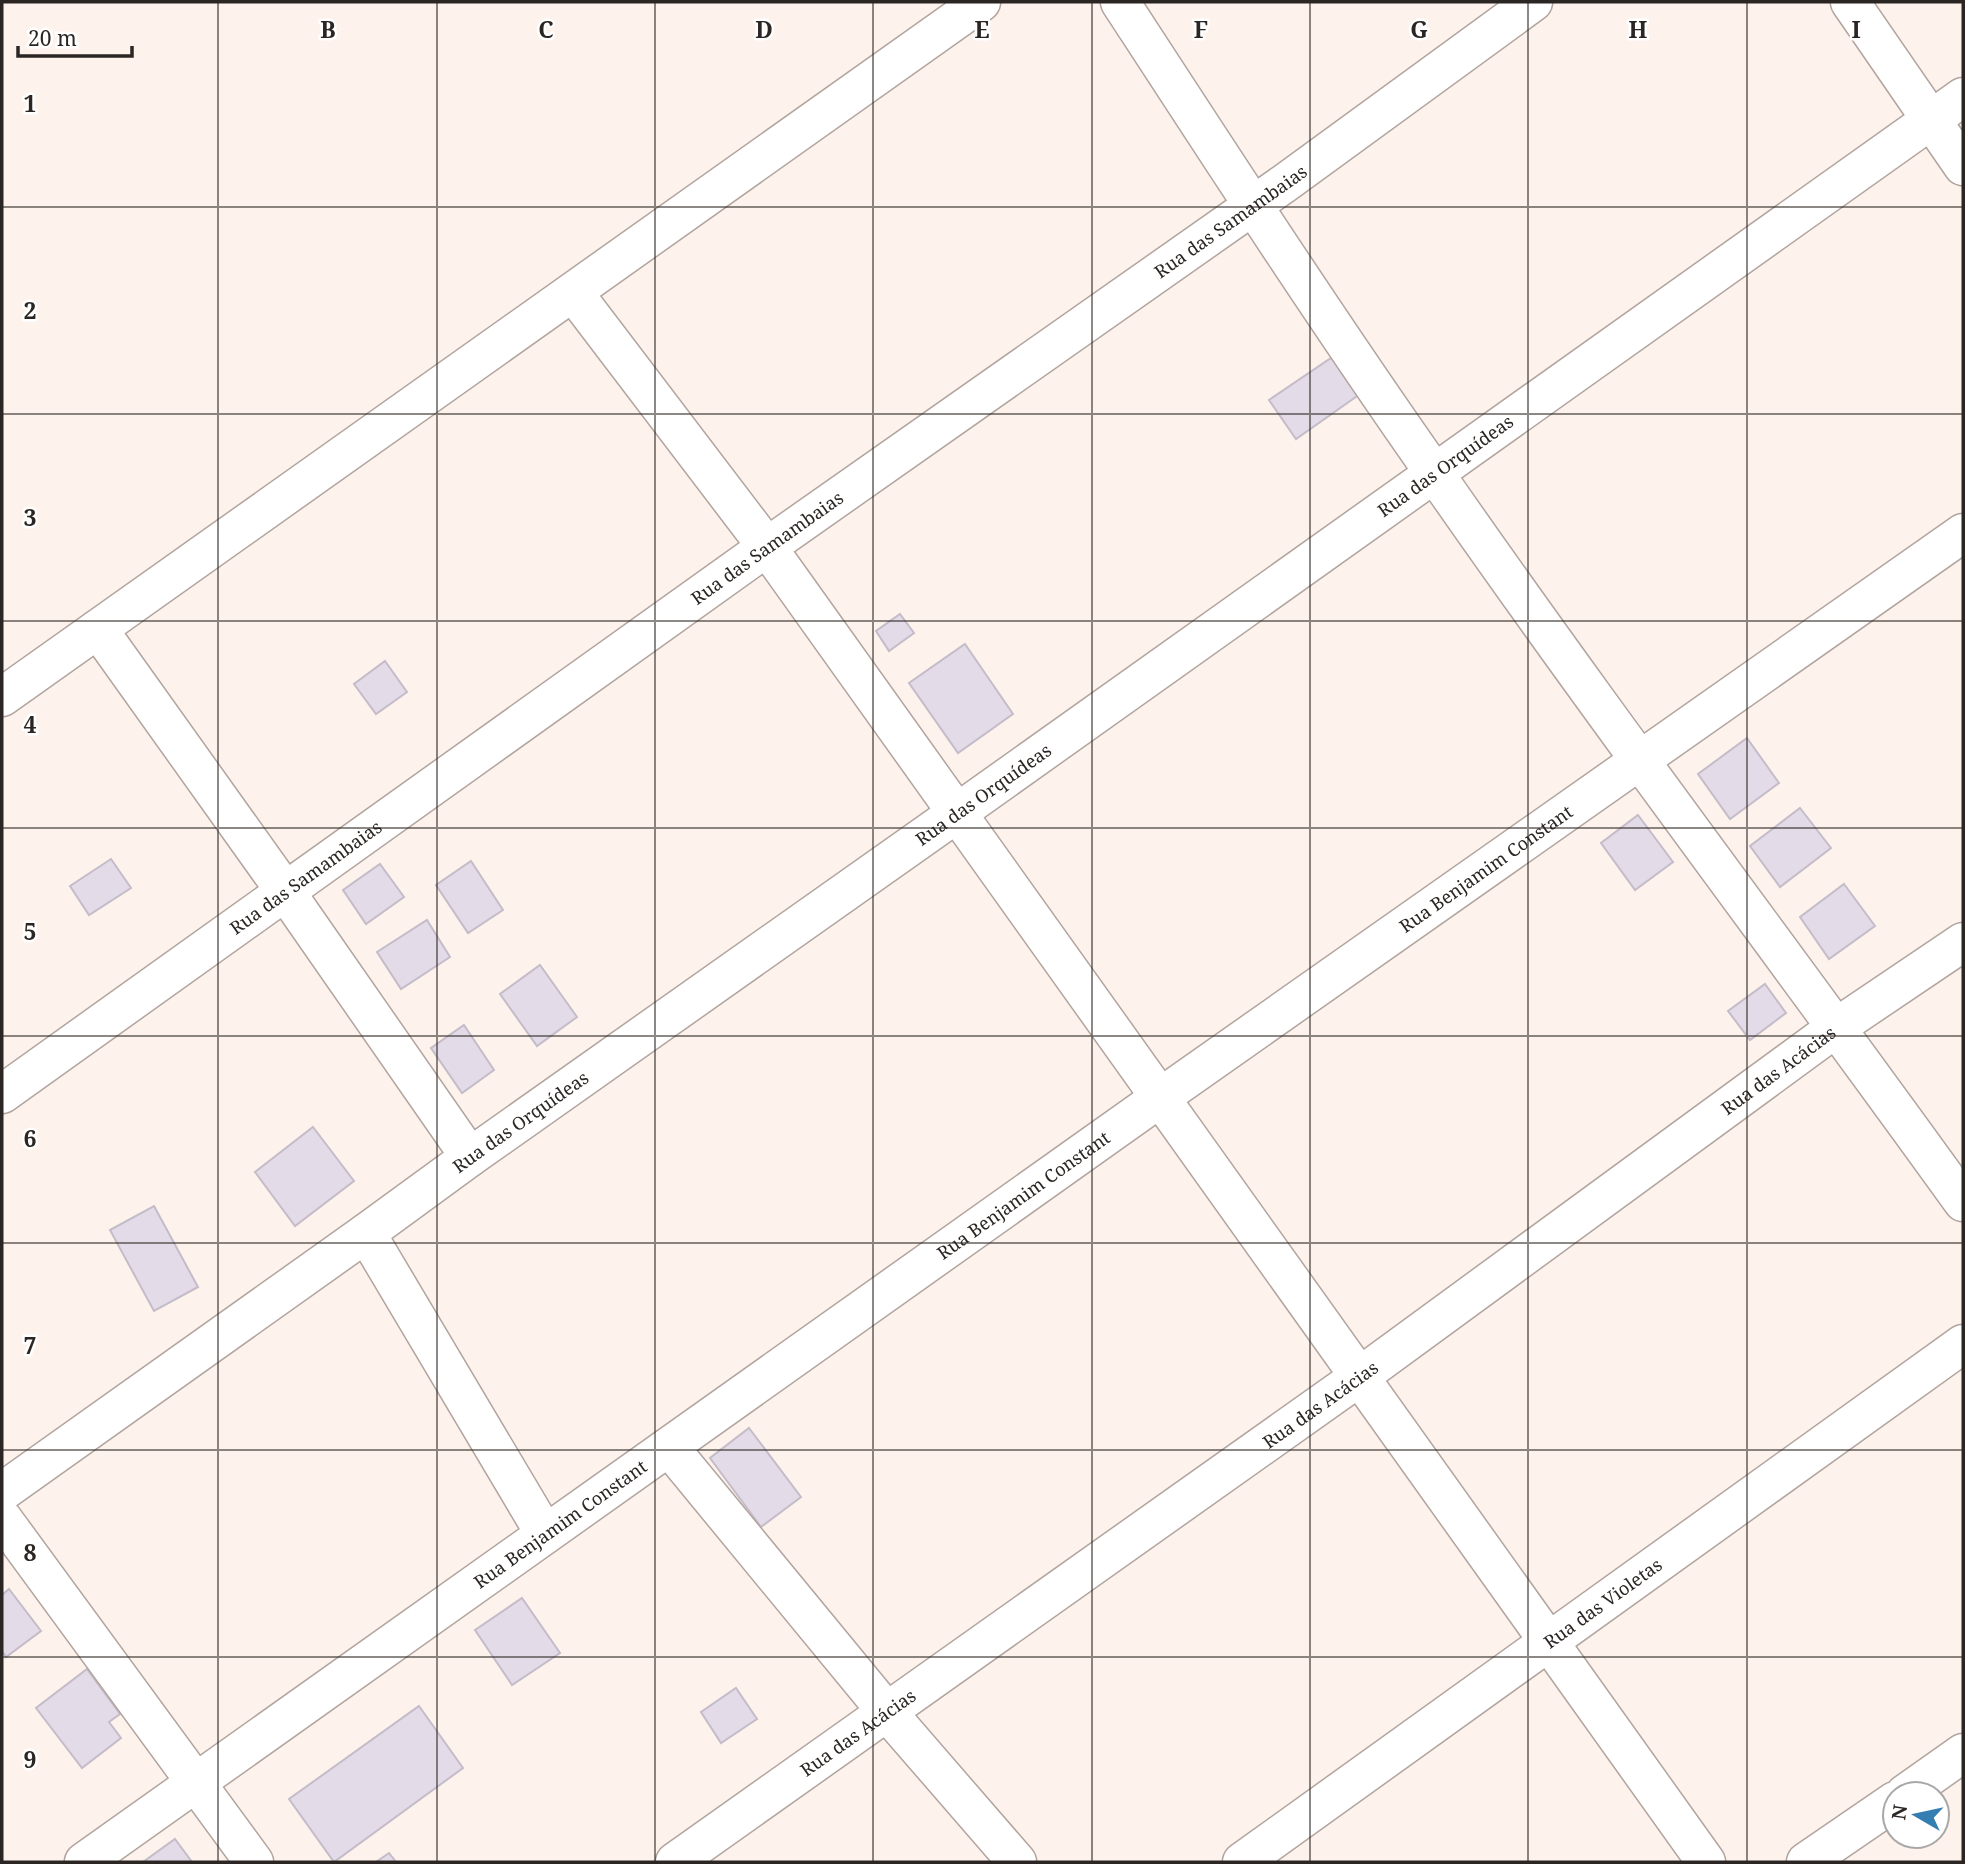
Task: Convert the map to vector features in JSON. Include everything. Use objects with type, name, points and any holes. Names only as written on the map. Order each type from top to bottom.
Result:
[{"type":"street","points":[[2,698],[981,2]]},
{"type":"street","points":[[1120,2],[1434,473],[1640,761],[1963,1202]]},
{"type":"street","name":"Rua das Samambaias","points":[[2,1094],[767,547],[1253,205],[1533,2]]},
{"type":"street","points":[[1850,2],[1963,166]]},
{"type":"street","name":"Rua das Orquídeas","points":[[2,1492],[1963,97]]},
{"type":"street","points":[[573,292],[767,547],[1706,1862]]},
{"type":"street","name":"Rua Benjamim Constant","points":[[84,1862],[1161,1097],[1963,533]]},
{"type":"street","points":[[98,629],[470,1157]]},
{"type":"street","name":"Rua das Acácias","points":[[675,1862],[1359,1377],[1837,1027],[1963,942]]},
{"type":"street","points":[[366,1233],[545,1534]]},
{"type":"street","name":"Rua das Violetas","points":[[1242,1862],[1963,1344]]},
{"type":"street","points":[[669,1447],[887,1712],[1017,1862]]},
{"type":"street","points":[[2,1518],[254,1862]]},
{"type":"street","points":[[1925,1780],[1963,1753]]},
{"type":"street","points":[[1806,1862],[1881,1811]]},
{"type":"building","points":[[1334,356],[1360,394],[1296,439],[1269,400]]},
{"type":"building","points":[[900,614],[914,633],[889,651],[876,631]]},
{"type":"building","points":[[965,644],[1013,714],[958,753],[909,683]]},
{"type":"building","points":[[385,661],[407,692],[376,714],[354,684]]},
{"type":"building","points":[[1747,738],[1779,783],[1730,819],[1698,774]]},
{"type":"building","points":[[1800,808],[1831,848],[1780,887],[1750,846]]},
{"type":"building","points":[[1638,815],[1673,862],[1635,890],[1601,843]]},
{"type":"building","points":[[111,859],[131,888],[89,915],[70,886]]},
{"type":"building","points":[[471,861],[503,910],[468,933],[436,885]]},
{"type":"building","points":[[380,864],[404,897],[366,924],[343,890]]},
{"type":"building","points":[[1844,884],[1875,926],[1829,959],[1800,917]]},
{"type":"building","points":[[427,920],[450,957],[401,989],[377,952]]},
{"type":"building","points":[[540,965],[577,1017],[537,1046],[500,994]]},
{"type":"building","points":[[1765,984],[1786,1013],[1750,1040],[1728,1011]]},
{"type":"building","points":[[464,1025],[494,1070],[462,1093],[431,1048]]},
{"type":"building","points":[[313,1127],[354,1181],[295,1226],[255,1172]]},
{"type":"building","points":[[154,1206],[198,1287],[154,1311],[110,1230]]},
{"type":"building","points":[[749,1428],[801,1497],[761,1527],[710,1458]]},
{"type":"building","points":[[9,1589],[41,1631],[6,1657],[2,1651],[2,1595]]},
{"type":"building","points":[[522,1598],[560,1653],[512,1685],[475,1630]]},
{"type":"building","points":[[87,1669],[120,1714],[109,1722],[121,1738],[82,1768],[36,1708]]},
{"type":"building","points":[[736,1688],[757,1719],[721,1743],[701,1712]]},
{"type":"building","points":[[419,1706],[463,1768],[334,1862],[289,1799]]},
{"type":"building","points":[[175,1839],[192,1862],[143,1862]]},
{"type":"building","points":[[389,1853],[396,1862],[376,1862]]}]
